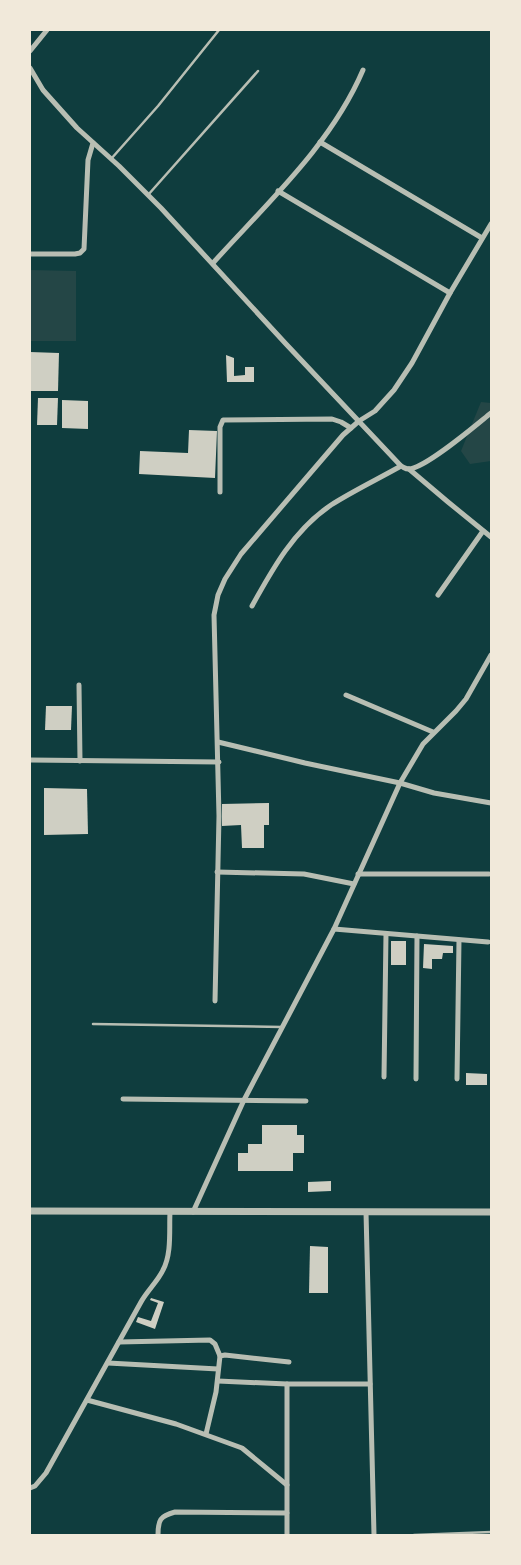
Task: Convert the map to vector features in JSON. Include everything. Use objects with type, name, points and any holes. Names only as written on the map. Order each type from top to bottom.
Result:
[{"type":"street","points":[[30,52],[47,30]]},
{"type":"street","points":[[30,68],[48,95],[93,143],[148,194],[401,466],[409,469],[491,537]]},
{"type":"street","points":[[213,263],[320,142],[349,99],[363,70]]},
{"type":"street","points":[[320,142],[482,238]]},
{"type":"street","points":[[30,254],[76,254],[84,249],[88,160],[93,143]]},
{"type":"street","points":[[278,191],[450,293]]},
{"type":"street","points":[[215,1001],[218,742],[214,623],[218,595],[225,579],[241,554],[351,428],[383,404],[394,390],[412,363],[450,293],[491,224]]},
{"type":"street","points":[[409,469],[432,458],[491,413]]},
{"type":"street","points":[[220,492],[220,427],[223,420],[332,419],[351,428]]},
{"type":"street","points":[[252,606],[293,539],[316,516],[401,466]]},
{"type":"street","points":[[438,595],[484,531]]},
{"type":"street","points":[[193,1212],[244,1100],[334,930],[400,783],[423,744],[466,699],[491,655]]},
{"type":"street","points":[[79,685],[80,761]]},
{"type":"street","points":[[346,695],[433,732]]},
{"type":"street","points":[[218,742],[400,783],[434,793],[491,802]]},
{"type":"street","points":[[30,760],[218,762]]},
{"type":"street","points":[[217,872],[304,874],[354,884]]},
{"type":"street","points":[[358,874],[489,874]]},
{"type":"street","points":[[334,930],[488,942]]},
{"type":"street","points":[[384,1077],[386,934]]},
{"type":"street","points":[[416,1078],[417,936]]},
{"type":"street","points":[[457,1079],[459,940]]},
{"type":"street","points":[[123,1099],[306,1101]]},
{"type":"street","points":[[30,1211],[491,1212]]},
{"type":"street","points":[[30,1488],[35,1486],[46,1473],[148,1291],[165,1267],[168,1253],[170,1212]]},
{"type":"street","points":[[366,1212],[374,1535]]},
{"type":"street","points":[[119,1342],[210,1340],[215,1344],[220,1356],[218,1380],[206,1434]]},
{"type":"street","points":[[220,1356],[226,1355],[289,1362]]},
{"type":"street","points":[[108,1363],[218,1369]]},
{"type":"street","points":[[218,1380],[287,1384],[370,1384]]},
{"type":"street","points":[[287,1384],[287,1535]]},
{"type":"street","points":[[87,1400],[167,1421],[242,1448],[287,1485]]},
{"type":"street","points":[[158,1535],[158,1525],[161,1518],[164,1515],[175,1512],[287,1513]]},
{"type":"lane","points":[[112,159],[158,106],[219,30]]},
{"type":"lane","points":[[148,194],[258,72]]},
{"type":"lane","points":[[93,1024],[282,1027]]},
{"type":"lane","points":[[414,1535],[491,1532]]},
{"type":"shaded area","points":[[30,270],[76,271],[76,341],[30,341]]},
{"type":"shaded area","points":[[481,402],[491,403],[491,461],[470,464],[461,451]]},
{"type":"building","points":[[30,352],[59,353],[58,391],[30,391]]},
{"type":"building","points":[[226,355],[234,358],[234,376],[245,375],[245,367],[254,367],[254,382],[227,382]]},
{"type":"building","points":[[38,398],[58,398],[57,425],[37,425]]},
{"type":"building","points":[[62,400],[88,401],[88,429],[62,428]]},
{"type":"building","points":[[189,430],[217,431],[215,478],[139,474],[140,451],[188,453]]},
{"type":"building","points":[[46,706],[72,706],[71,730],[45,730]]},
{"type":"building","points":[[44,788],[87,789],[88,834],[44,835]]},
{"type":"building","points":[[269,803],[269,825],[264,825],[264,848],[242,848],[241,825],[222,826],[222,804]]},
{"type":"building","points":[[391,941],[406,941],[406,965],[391,965]]},
{"type":"building","points":[[424,944],[453,946],[453,953],[443,953],[442,959],[432,959],[432,969],[423,968]]},
{"type":"building","points":[[466,1073],[487,1074],[487,1085],[466,1085]]},
{"type":"building","points":[[262,1125],[297,1125],[297,1135],[304,1135],[304,1153],[293,1153],[293,1171],[238,1171],[238,1153],[248,1153],[248,1144],[262,1144]]},
{"type":"building","points":[[331,1181],[331,1191],[308,1192],[308,1182]]},
{"type":"building","points":[[310,1246],[328,1247],[328,1293],[309,1293]]},
{"type":"building","points":[[151,1298],[164,1302],[155,1329],[136,1322],[138,1317],[151,1321],[158,1303],[150,1300]]}]
